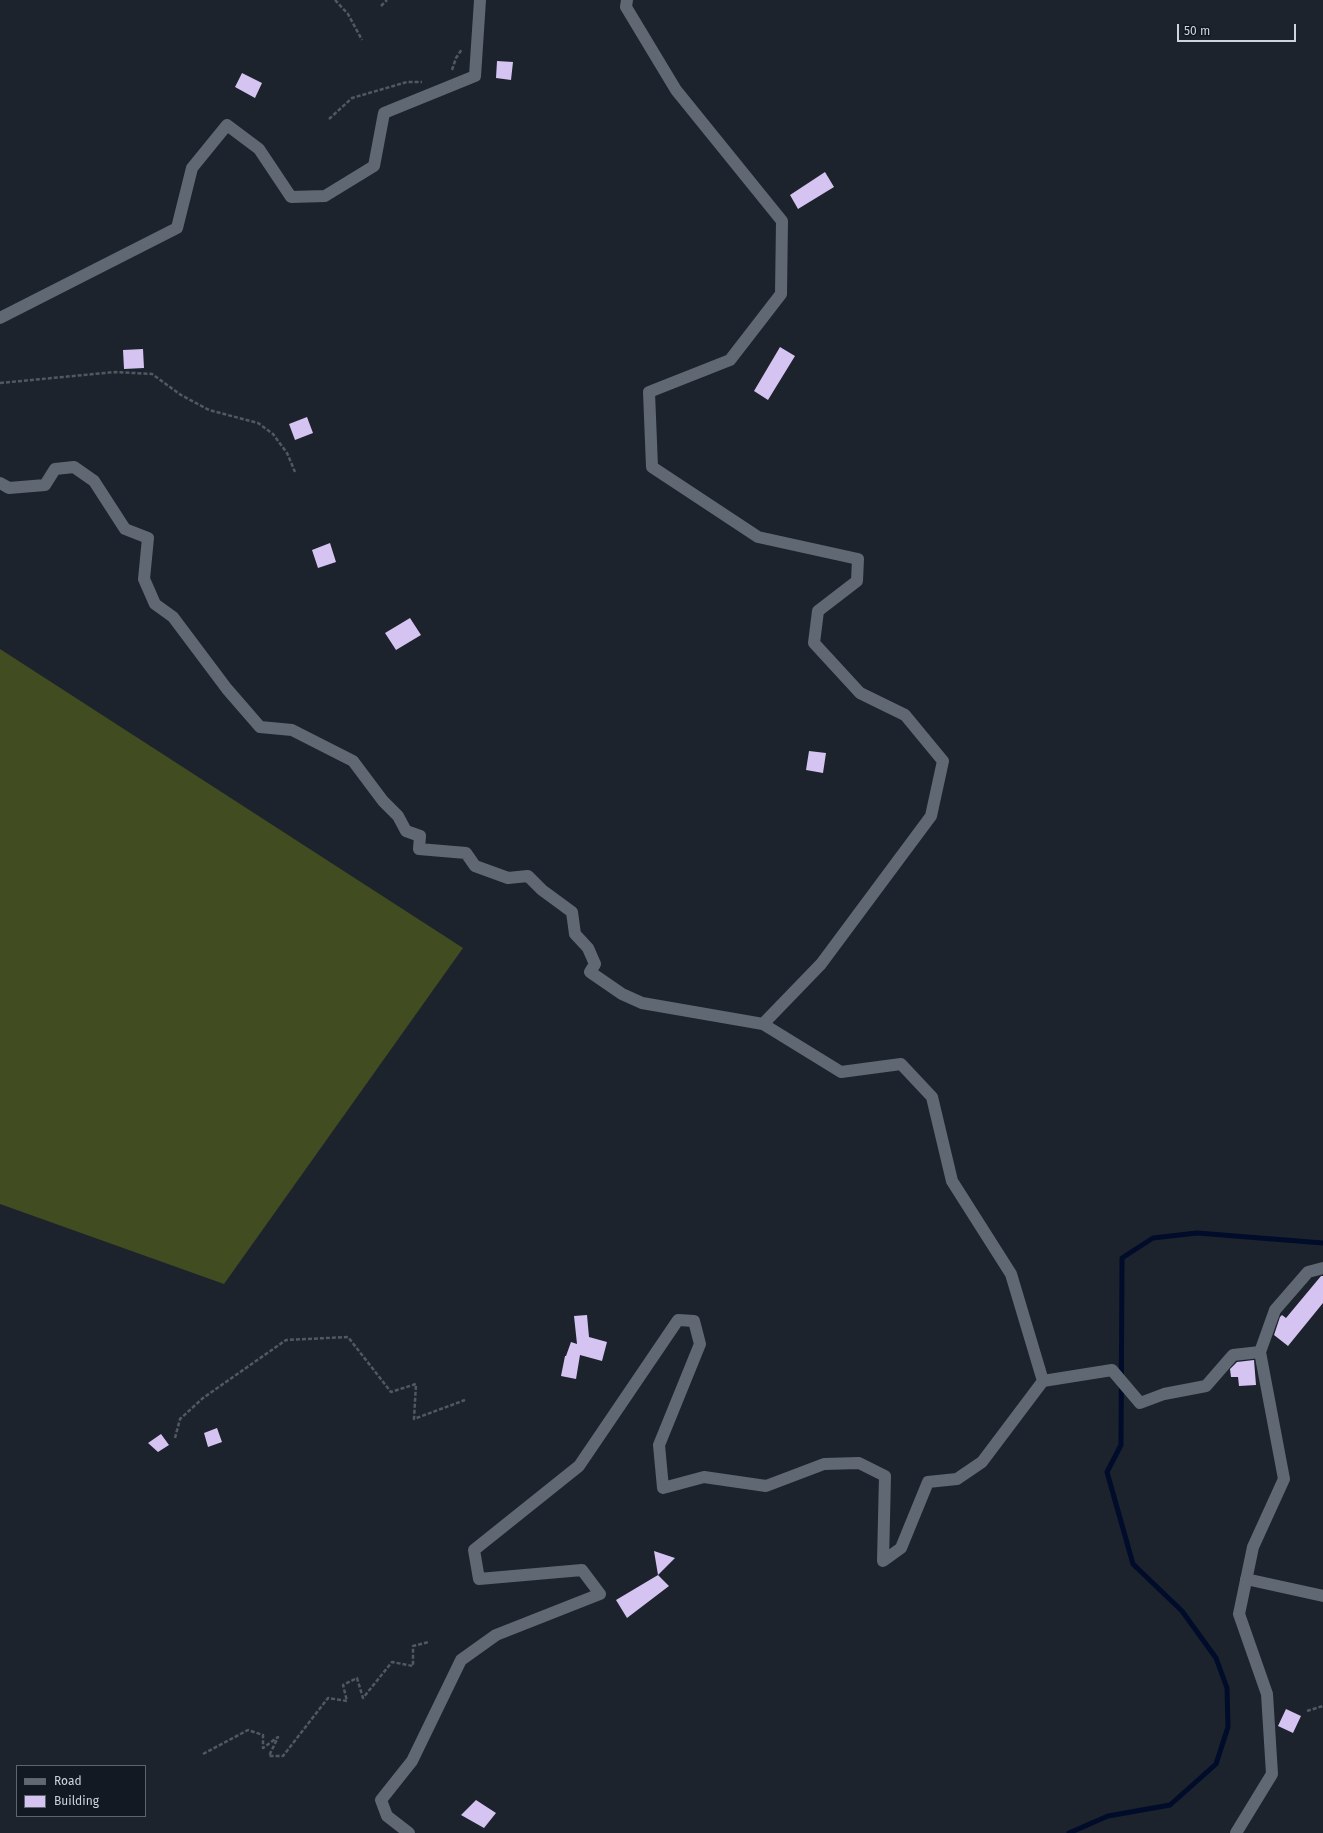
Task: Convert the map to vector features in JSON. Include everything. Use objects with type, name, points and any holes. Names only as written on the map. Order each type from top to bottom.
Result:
[{"type":"street","points":[[0,318],[177,228],[192,168],[227,125],[259,149],[291,197],[325,196],[374,166],[384,113],[475,76],[480,0]]},
{"type":"street","points":[[627,0],[626,7],[676,90],[782,221],[781,294],[730,360],[649,392],[652,467],[758,537],[858,559],[857,581],[818,611],[814,643],[860,693],[905,715],[943,761],[931,816],[821,964],[763,1024]]},
{"type":"street","points":[[0,483],[9,488],[45,485],[56,469],[74,467],[94,481],[125,529],[148,538],[144,579],[155,604],[173,617],[227,689],[260,727],[292,730],[352,761],[382,801],[398,816],[406,831],[420,836],[419,850],[466,853],[475,866],[508,878],[528,876],[542,890],[572,912],[575,934],[588,948],[595,964],[590,972],[622,994],[642,1003],[763,1024],[841,1072],[901,1064],[932,1097],[952,1181],[1011,1274],[1043,1381]]},
{"type":"street","points":[[1236,1833],[1272,1774],[1267,1694],[1239,1614],[1253,1547],[1284,1479],[1260,1352],[1275,1310],[1308,1272],[1323,1268]]},
{"type":"street","points":[[409,1833],[387,1816],[381,1800],[412,1760],[461,1660],[496,1635],[600,1594],[582,1570],[479,1579],[474,1550],[579,1466],[678,1320],[694,1321],[700,1344],[659,1446],[663,1488],[704,1477],[766,1486],[824,1464],[859,1464],[885,1476],[883,1561],[900,1548],[928,1482],[957,1479],[982,1462],[1043,1381],[1112,1370],[1140,1403],[1164,1394],[1206,1386],[1233,1355],[1260,1352]]},
{"type":"street","points":[[1246,1579],[1323,1596]]},
{"type":"path","points":[[335,0],[348,14],[362,40]]},
{"type":"path","points":[[381,6],[387,0]]},
{"type":"path","points":[[451,73],[456,58],[477,30]]},
{"type":"path","points":[[329,118],[352,98],[407,82],[428,82]]},
{"type":"path","points":[[0,383],[116,372],[152,374],[181,395],[209,410],[258,424],[273,434],[287,453],[295,472]]},
{"type":"path","points":[[175,1438],[180,1419],[203,1398],[286,1340],[348,1337],[391,1392],[416,1384],[414,1419],[465,1400]]},
{"type":"path","points":[[203,1754],[248,1730],[263,1735],[263,1748],[278,1737],[269,1756],[283,1756],[328,1698],[347,1701],[343,1685],[356,1678],[363,1698],[392,1662],[413,1666],[413,1646],[429,1642]]},
{"type":"path","points":[[1307,1711],[1323,1706]]},
{"type":"green space","points":[[0,649],[463,948],[224,1284],[0,1204]]},
{"type":"building","points":[[497,61],[513,62],[511,80],[496,78]]},
{"type":"building","points":[[242,73],[262,83],[255,98],[235,87]]},
{"type":"building","points":[[825,172],[834,187],[798,209],[790,195]]},
{"type":"building","points":[[780,347],[795,356],[768,400],[754,391]]},
{"type":"building","points":[[143,349],[144,368],[124,369],[123,350]]},
{"type":"building","points":[[307,417],[313,433],[295,440],[289,424]]},
{"type":"building","points":[[330,543],[336,562],[318,568],[312,550]]},
{"type":"building","points":[[410,618],[421,635],[396,650],[385,633]]},
{"type":"building","points":[[809,751],[826,753],[823,773],[806,770]]},
{"type":"building","points":[[1321,1276],[1323,1276],[1323,1303],[1288,1346],[1274,1335],[1280,1317],[1282,1315],[1286,1318]]},
{"type":"building","points":[[587,1315],[589,1337],[607,1342],[602,1361],[580,1355],[576,1379],[561,1376],[565,1356],[571,1342],[577,1344],[574,1316]]},
{"type":"building","points":[[1254,1360],[1256,1385],[1239,1386],[1238,1377],[1231,1377],[1230,1369],[1237,1362]]},
{"type":"building","points":[[217,1428],[222,1442],[208,1447],[204,1433]]},
{"type":"building","points":[[161,1434],[169,1445],[158,1452],[148,1443]]},
{"type":"building","points":[[654,1551],[675,1558],[658,1575]]},
{"type":"building","points":[[658,1575],[669,1586],[627,1618],[616,1600]]},
{"type":"building","points":[[1286,1709],[1301,1716],[1293,1733],[1278,1726]]},
{"type":"building","points":[[476,1800],[496,1813],[484,1828],[461,1815]]},
{"type":"waterway","points":[[1069,1833],[1108,1816],[1170,1805],[1216,1764],[1228,1727],[1227,1688],[1216,1658],[1182,1611],[1133,1564],[1107,1472],[1121,1445],[1122,1258],[1153,1238],[1197,1233],[1323,1243]]}]
